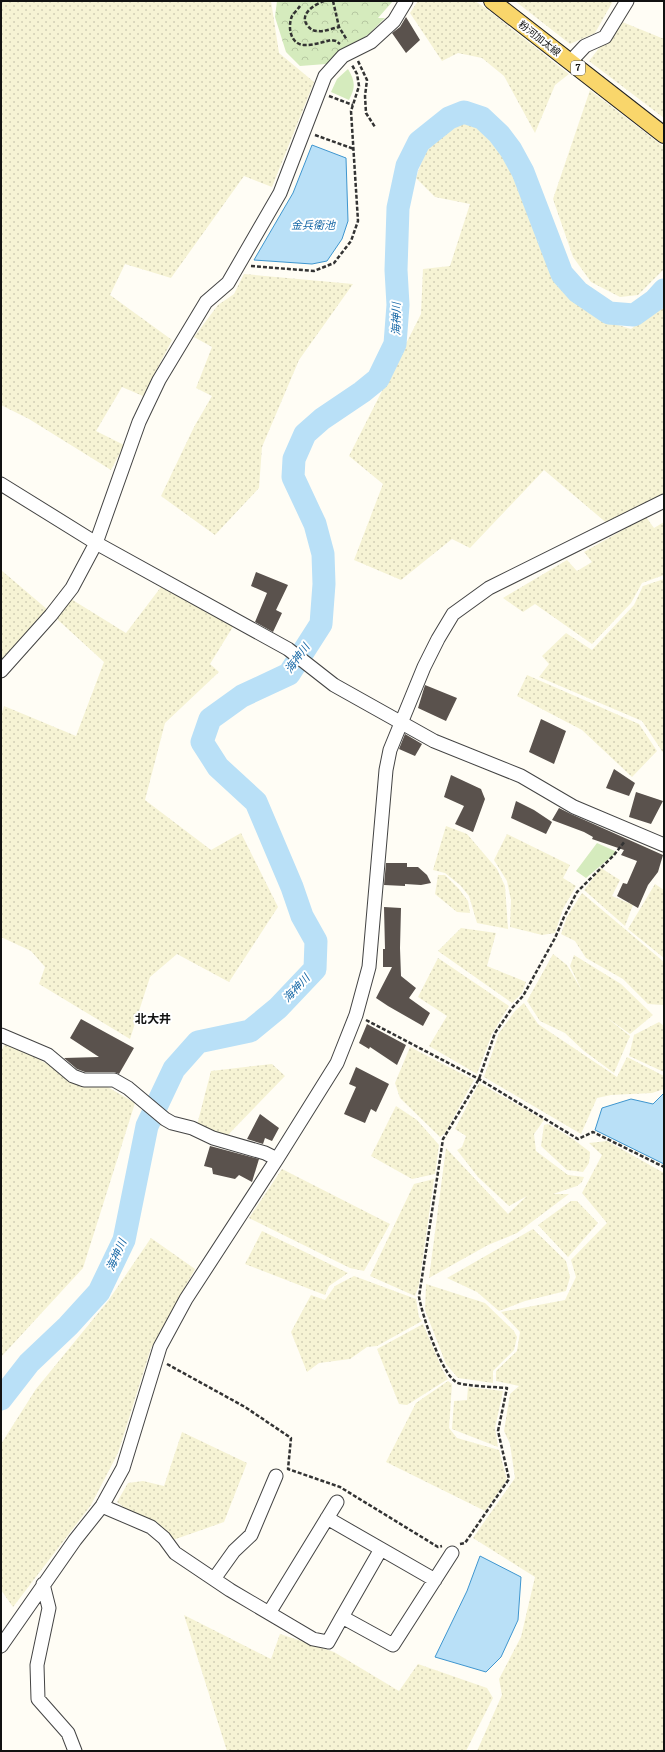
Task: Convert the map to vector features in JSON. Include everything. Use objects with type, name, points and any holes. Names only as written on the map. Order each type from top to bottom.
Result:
[{"type":"main road","name":"粉河加太線","points":[[492,1],[664,135]]},
{"type":"street","points":[[1,671],[51,615],[72,588],[96,543],[139,422],[159,380],[206,302],[228,283],[280,193],[325,76],[343,56],[372,42],[394,21],[406,1]]},
{"type":"street","points":[[570,62],[585,46],[605,37],[627,1]]},
{"type":"street","points":[[1,484],[96,543],[288,650],[334,685],[434,741],[521,776],[574,807],[664,845]]},
{"type":"street","points":[[1,1646],[43,1584],[102,1506],[123,1468],[160,1347],[186,1299],[337,1063],[356,1015],[369,967],[386,770],[390,750],[424,667],[438,639],[453,614],[489,588],[664,501]]},
{"type":"street","points":[[1,1035],[48,1055],[73,1076],[84,1080],[114,1080],[128,1088],[165,1119],[172,1123],[192,1128],[213,1138],[265,1153],[277,1159]]},
{"type":"street","points":[[214,1579],[234,1551],[251,1535],[276,1476]]},
{"type":"street","points":[[269,1613],[337,1502]]},
{"type":"street","points":[[102,1506],[151,1527],[164,1538],[175,1553],[214,1579],[313,1639],[328,1642],[381,1549]]},
{"type":"street","points":[[327,1518],[435,1580]]},
{"type":"street","points":[[342,1617],[393,1645],[435,1580],[452,1548]]},
{"type":"street","points":[[43,1584],[49,1608],[37,1665],[38,1699],[68,1733],[75,1751]]},
{"type":"path","points":[[324,1],[309,9],[306,14],[305,23],[310,29],[318,31],[339,27]]},
{"type":"path","points":[[333,1],[339,27],[351,46]]},
{"type":"path","points":[[300,6],[293,16],[290,24],[290,33],[294,40],[305,46],[336,40],[341,46]]},
{"type":"path","points":[[358,60],[367,80],[365,96],[366,113],[375,127]]},
{"type":"path","points":[[238,265],[314,271],[334,263],[351,241],[358,221],[351,111],[359,86],[357,74],[351,64]]},
{"type":"path","points":[[326,95],[353,105]]},
{"type":"path","points":[[304,131],[354,149]]},
{"type":"path","points":[[156,1358],[245,1407],[291,1438],[288,1469],[340,1487],[438,1547],[452,1548],[465,1543],[509,1479],[498,1431],[507,1388],[457,1383],[445,1370],[422,1313],[419,1297],[443,1139],[479,1079],[495,1033],[512,1008],[524,996],[555,938],[577,892],[614,855],[632,832]]},
{"type":"path","points":[[356,1015],[479,1079],[578,1139],[593,1132],[664,1167]]},
{"type":"shaded area","points":[[1,1],[271,1],[279,53],[314,82],[272,187],[244,176],[171,278],[125,264],[110,295],[172,340],[143,396],[122,387],[96,431],[124,445],[111,470],[29,419],[1,405]]},
{"type":"shaded area","points":[[418,1],[475,1],[569,74],[555,85],[535,133],[504,76],[482,58],[458,53],[442,61],[410,13]]},
{"type":"shaded area","points":[[515,1],[613,1],[595,33],[570,44]]},
{"type":"shaded area","points":[[620,21],[664,39],[664,118],[589,61]]},
{"type":"shaded area","points":[[590,90],[664,147],[664,269],[638,295],[620,297],[591,282],[573,257],[553,199]]},
{"type":"shaded area","points":[[466,122],[483,131],[510,165],[532,213],[547,256],[563,286],[579,305],[602,320],[631,329],[664,303],[664,493],[609,525],[544,470],[470,548],[452,539],[401,580],[354,560],[383,484],[349,456],[421,314],[423,269],[450,266],[470,204],[435,197],[416,178],[426,149],[441,131],[454,123]]},
{"type":"shaded area","points":[[244,274],[353,284],[299,360],[262,447],[259,488],[215,535],[161,496],[194,427],[212,396],[196,388],[212,347],[194,337],[218,305],[234,294]]},
{"type":"shaded area","points":[[646,517],[654,528],[664,522],[664,575],[642,583],[631,603],[592,644],[535,604],[523,612],[503,598],[567,560],[577,571],[592,562],[584,552]]},
{"type":"shaded area","points":[[1,570],[48,610],[1,663]]},
{"type":"shaded area","points":[[664,579],[664,754],[642,721],[539,677],[549,664],[542,656],[566,633],[592,650],[634,605],[643,586]]},
{"type":"shaded area","points":[[161,587],[234,625],[210,664],[219,672],[165,723],[145,800],[211,850],[241,833],[278,907],[229,982],[177,954],[150,977],[130,1039],[39,984],[45,967],[31,951],[1,937],[1,715],[4,706],[76,736],[104,662],[57,619],[71,599],[126,633]]},
{"type":"shaded area","points":[[527,675],[639,724],[657,751],[632,777],[582,730],[517,696]]},
{"type":"shaded area","points":[[446,826],[467,834],[497,869],[505,886],[508,929],[477,923],[469,896],[460,885],[445,873],[433,870]]},
{"type":"shaded area","points":[[507,834],[570,865],[563,878],[576,886],[563,909],[555,933],[542,935],[510,927],[511,900],[507,881],[494,860]]},
{"type":"shaded area","points":[[601,868],[620,880],[612,896],[633,905],[625,926],[584,890]]},
{"type":"shaded area","points":[[438,875],[445,875],[459,889],[468,901],[470,913],[457,912],[435,894]]},
{"type":"shaded area","points":[[655,884],[664,890],[664,958],[628,929]]},
{"type":"shaded area","points":[[582,893],[664,962],[663,1005],[648,1004],[623,979],[586,958],[575,941],[561,934],[567,917]]},
{"type":"shaded area","points":[[461,928],[496,933],[487,966],[526,982],[522,993],[512,1003],[438,951]]},
{"type":"shaded area","points":[[553,954],[567,965],[582,991],[570,966],[574,955],[621,984],[653,1015],[630,1034],[606,1017],[630,1036],[614,1073],[584,1051],[565,1033],[540,1021],[527,1001]]},
{"type":"shaded area","points":[[438,958],[509,1006],[492,1034],[477,1074],[429,1046],[447,1016],[418,997]]},
{"type":"shaded area","points":[[524,1003],[538,1024],[617,1077],[627,1057],[664,1076],[664,1089],[652,1093],[611,1095],[597,1098],[581,1134],[484,1077],[499,1033],[515,1011]]},
{"type":"shaded area","points":[[659,1022],[664,1026],[664,1072],[629,1056],[634,1035]]},
{"type":"shaded area","points":[[6,1042],[55,1068],[70,1082],[106,1086],[135,1103],[83,1268],[1,1357],[1,1051]]},
{"type":"shaded area","points":[[410,1047],[474,1080],[445,1133],[440,1137],[400,1098],[395,1083]]},
{"type":"shaded area","points":[[272,1064],[285,1076],[226,1137],[197,1125],[211,1071]]},
{"type":"shaded area","points":[[479,1083],[544,1120],[534,1134],[536,1151],[568,1175],[584,1177],[582,1182],[577,1186],[553,1194],[569,1194],[517,1233],[488,1245],[429,1278],[446,1148],[508,1214],[527,1196],[509,1206],[478,1177],[457,1150],[462,1147],[466,1136],[455,1129]]},
{"type":"shaded area","points":[[396,1106],[417,1120],[439,1145],[435,1174],[412,1179],[371,1156]]},
{"type":"shaded area","points":[[548,1124],[573,1139],[590,1152],[589,1163],[583,1172],[567,1170],[541,1146],[544,1125]]},
{"type":"shaded area","points":[[607,1141],[664,1173],[664,1751],[477,1751],[502,1695],[499,1679],[521,1637],[535,1577],[473,1538],[515,1478],[510,1444],[504,1431],[510,1394],[519,1386],[496,1381],[496,1371],[517,1351],[520,1332],[501,1312],[565,1300],[576,1277],[571,1260],[607,1223],[582,1193],[602,1155],[589,1143]]},
{"type":"shaded area","points":[[282,1169],[390,1224],[364,1271],[350,1268],[249,1218]]},
{"type":"shaded area","points":[[434,1179],[419,1285],[415,1296],[370,1276],[414,1184]]},
{"type":"shaded area","points":[[571,1201],[577,1201],[598,1223],[568,1257],[538,1225]]},
{"type":"shaded area","points":[[533,1229],[566,1261],[570,1277],[566,1291],[525,1301],[499,1311],[477,1292],[447,1278]]},
{"type":"shaded area","points":[[262,1231],[348,1273],[329,1286],[325,1295],[245,1264]]},
{"type":"shaded area","points":[[151,1238],[195,1269],[151,1348],[118,1453],[91,1505],[13,1607],[1,1590],[1,1444],[36,1389],[108,1301]]},
{"type":"shaded area","points":[[354,1276],[416,1299],[419,1317],[422,1321],[377,1346],[367,1347],[350,1359],[319,1363],[307,1372],[291,1332],[311,1295],[325,1300],[335,1286]]},
{"type":"shaded area","points":[[426,1284],[485,1303],[514,1331],[517,1337],[514,1350],[493,1371],[493,1383],[458,1378],[446,1364],[425,1310]]},
{"type":"shaded area","points":[[423,1324],[442,1369],[448,1379],[407,1405],[399,1404],[377,1349]]},
{"type":"shaded area","points":[[448,1381],[452,1384],[449,1428],[457,1438],[499,1450],[507,1480],[485,1511],[386,1462],[416,1403]]},
{"type":"shaded area","points":[[468,1387],[503,1391],[495,1428],[498,1447],[452,1429],[454,1401],[467,1400]]},
{"type":"shaded area","points":[[182,1432],[247,1463],[224,1522],[173,1540],[157,1522],[129,1511],[117,1502],[128,1483],[143,1481],[164,1486]]},
{"type":"shaded area","points":[[184,1615],[271,1659],[280,1634],[334,1652],[399,1691],[418,1664],[487,1688],[493,1698],[466,1751],[227,1751]]},
{"type":"green space","points":[[277,1],[393,1],[378,18],[385,18],[369,34],[326,64],[300,66],[286,52],[275,17]]},
{"type":"green space","points":[[348,69],[354,84],[349,100],[331,92],[337,79]]},
{"type":"green space","points":[[597,843],[617,852],[586,878],[576,871]]},
{"type":"water","name":"金兵衛池","points":[[312,145],[346,158],[348,221],[342,239],[327,261],[312,264],[254,260],[293,193]]},
{"type":"water","points":[[664,1093],[664,1164],[595,1130],[602,1108],[631,1099],[653,1104]]},
{"type":"water","points":[[480,1556],[521,1577],[518,1620],[501,1657],[486,1672],[435,1657],[467,1591]]},
{"type":"building","points":[[406,17],[420,40],[406,53],[392,33],[400,27]]},
{"type":"building","points":[[256,572],[288,585],[276,610],[282,613],[273,632],[255,622],[267,593],[251,586]]},
{"type":"building","points":[[425,685],[457,698],[446,721],[418,708]]},
{"type":"building","points":[[541,719],[566,731],[554,764],[529,752]]},
{"type":"building","points":[[405,734],[422,744],[415,756],[399,749]]},
{"type":"building","points":[[614,769],[635,783],[629,796],[606,788]]},
{"type":"building","points":[[451,775],[481,789],[485,799],[473,832],[455,824],[464,806],[444,797]]},
{"type":"building","points":[[636,792],[663,801],[651,824],[629,817]]},
{"type":"building","points":[[516,801],[534,810],[552,822],[546,834],[511,818]]},
{"type":"building","points":[[559,808],[663,855],[658,872],[648,885],[638,908],[617,896],[623,883],[627,884],[637,861],[621,855],[624,850],[592,839],[593,837],[584,832],[552,820]]},
{"type":"building","points":[[386,863],[407,863],[407,867],[418,867],[427,875],[431,883],[421,885],[405,884],[405,886],[384,885]]},
{"type":"building","points":[[384,907],[401,908],[401,976],[416,988],[409,998],[430,1013],[423,1026],[376,998],[392,967],[383,967],[383,949],[385,949]]},
{"type":"building","points":[[81,1019],[134,1048],[119,1074],[114,1072],[85,1072],[77,1069],[64,1058],[99,1057],[70,1038]]},
{"type":"building","points":[[367,1024],[406,1045],[397,1065],[370,1047],[369,1049],[359,1043]]},
{"type":"building","points":[[356,1067],[389,1084],[376,1112],[371,1109],[365,1123],[344,1114],[356,1087],[349,1084]]},
{"type":"building","points":[[260,1114],[279,1128],[272,1141],[265,1138],[263,1144],[247,1139]]},
{"type":"building","points":[[210,1146],[259,1159],[252,1182],[239,1175],[235,1179],[213,1174],[212,1168],[204,1166]]},
{"type":"waterway","name":"海神川","points":[[1,1399],[29,1363],[68,1326],[99,1292],[124,1240],[147,1126],[174,1069],[198,1042],[250,1031],[278,1008],[315,969],[316,941],[302,916],[292,887],[256,802],[218,767],[202,742],[210,719],[242,696],[289,674],[321,624],[324,584],[323,554],[315,524],[293,477],[294,459],[305,434],[322,419],[362,392],[378,379],[395,344],[398,305],[396,270],[398,208],[407,166],[419,142],[449,118],[464,112],[482,118],[499,134],[511,150],[523,172],[562,274],[578,292],[609,313],[634,315],[655,300],[664,290]]},
{"type":"district","name":"北大井","points":[[153,1019]]}]
